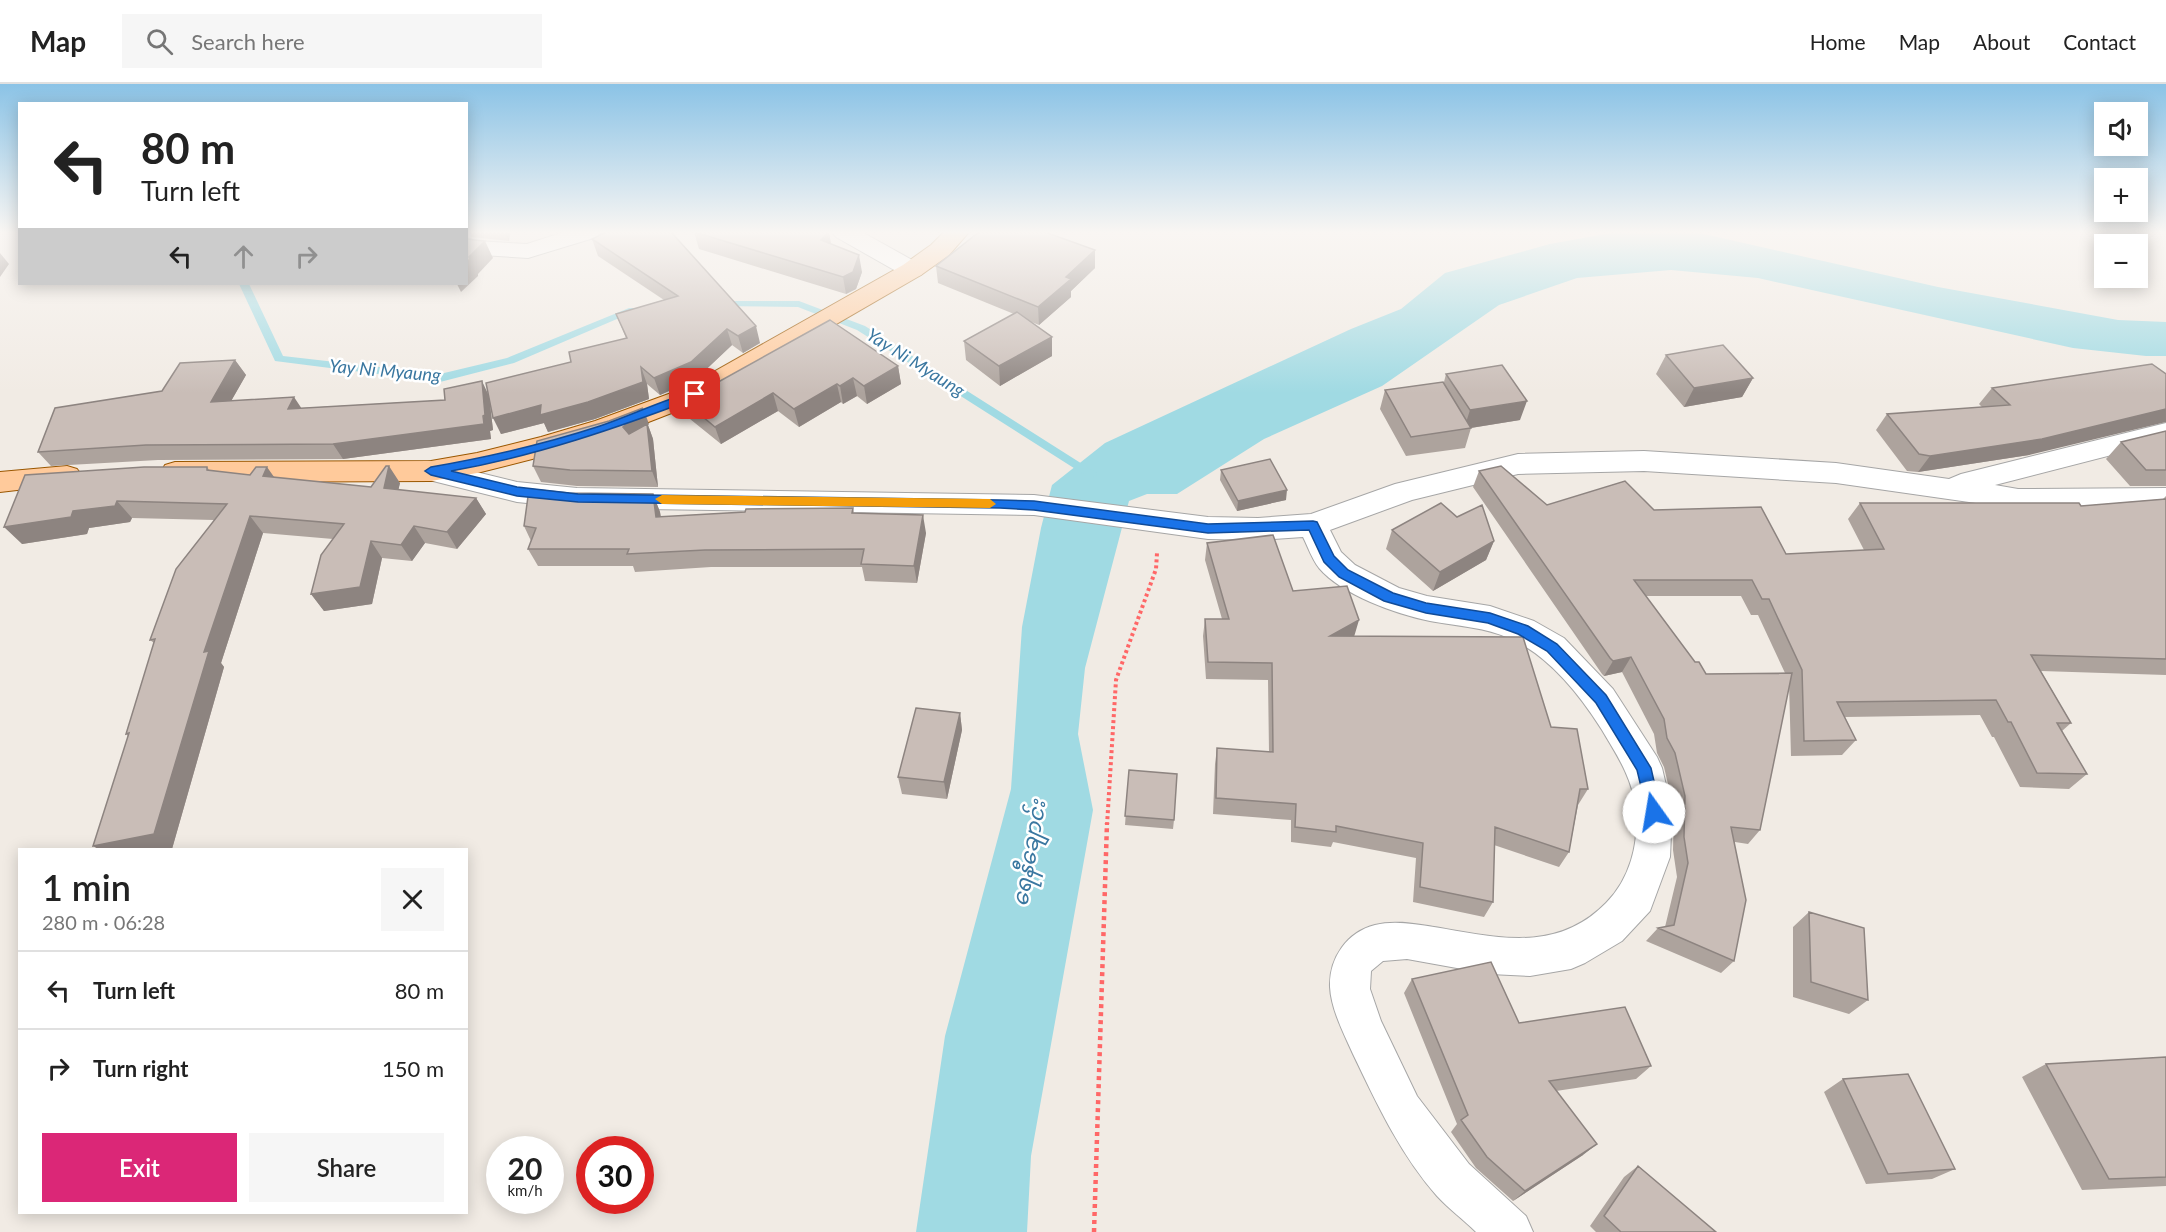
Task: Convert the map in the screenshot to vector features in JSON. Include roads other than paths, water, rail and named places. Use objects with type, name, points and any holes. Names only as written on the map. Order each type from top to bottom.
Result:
[{"type":"main road","points":[[146,472],[431,471],[477,463],[604,428],[695,394],[883,286]]},
{"type":"main road","points":[[0,482],[88,475]]},
{"type":"street","points":[[1945,488],[2166,432]]},
{"type":"street","points":[[431,471],[517,492],[578,498],[1034,505],[1208,528],[1313,525],[1405,491],[1518,464],[1644,461],[1836,473],[2018,499],[2166,498]]},
{"type":"street","points":[[1313,525],[1329,559],[1344,573],[1389,597],[1426,608],[1490,618],[1523,630],[1552,647],[1601,699],[1644,768],[1654,812],[1651,857],[1636,899],[1608,928],[1571,950],[1530,957],[1490,955],[1407,941],[1376,942],[1358,955],[1351,970],[1350,989],[1362,1027],[1402,1111],[1453,1180],[1510,1232]]},
{"type":"water","name":"ရေနီချောင်း","points":[[1430,286],[1555,286],[1499,305],[1382,386],[1264,439],[1177,494],[1147,494],[1129,501],[1085,668],[1078,734],[1093,810],[1031,1156],[1027,1232],[916,1232],[945,1036],[1011,789],[1022,627],[1041,528],[1052,485],[1105,443],[1351,329],[1401,309]]},
{"type":"water","points":[[1792,286],[1932,286],[2118,320],[2166,322],[2166,356],[2073,348]]},
{"type":"waterway","name":"Yay Ni Myaung","points":[[245,286],[279,359],[440,378],[510,361],[633,310]]},
{"type":"waterway","name":"Yay Ni Myaung","points":[[718,304],[799,304],[861,328],[1092,474]]}]
